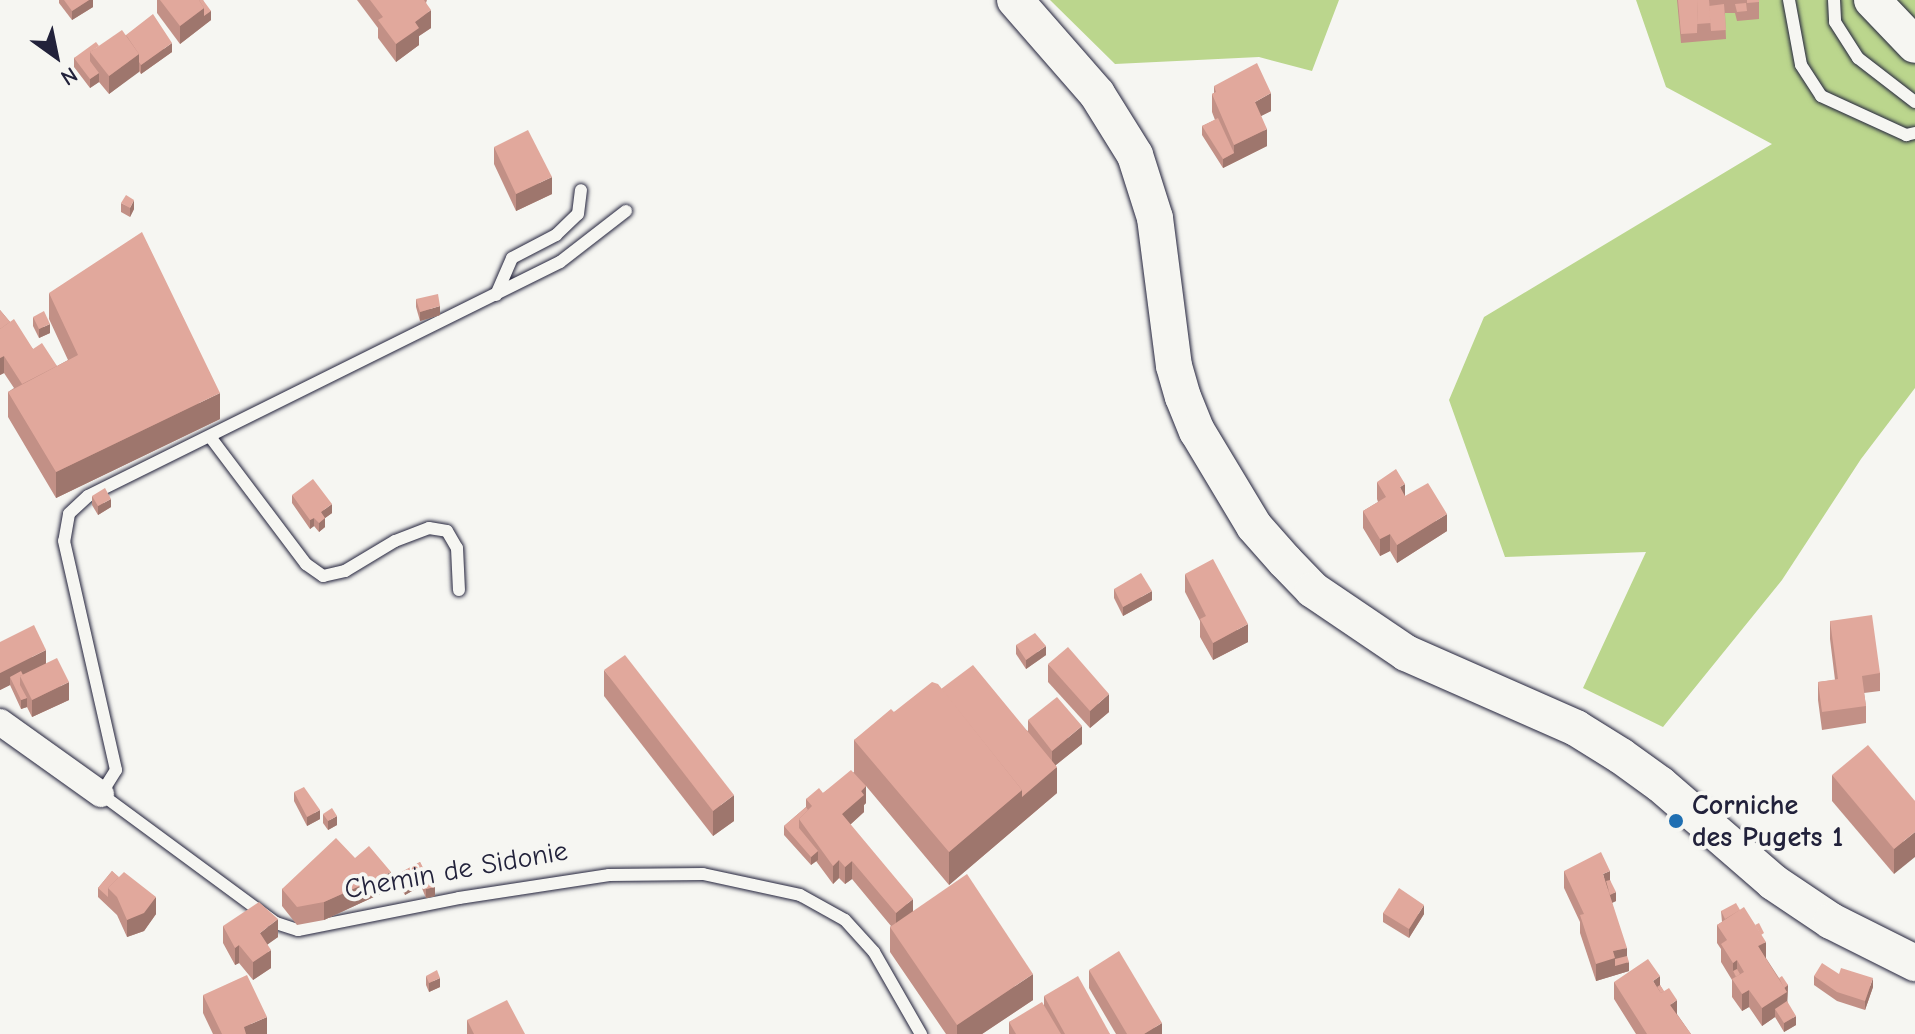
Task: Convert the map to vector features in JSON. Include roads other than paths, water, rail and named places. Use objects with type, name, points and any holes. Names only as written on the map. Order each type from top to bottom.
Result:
[{"type":"street","points":[[1015,0],[1097,94],[1135,155],[1155,218],[1174,366],[1183,397],[1197,431],[1254,526],[1285,561],[1313,590],[1406,653],[1576,728],[1609,749],[1660,784],[1773,882],[1831,921],[1915,963]]},
{"type":"street","points":[[1872,0],[1915,45]]},
{"type":"street","name":"Chemin de Sidonie","points":[[0,722],[101,794]]},
{"type":"lane","points":[[1789,0],[1801,65],[1821,96],[1906,135],[1915,133]]},
{"type":"lane","points":[[1834,0],[1835,22],[1858,58],[1915,102]]},
{"type":"lane","points":[[496,295],[512,258],[556,235],[578,214],[581,190]]},
{"type":"lane","points":[[101,794],[116,770],[64,541],[69,514],[88,496],[211,438],[276,401],[560,262],[626,211]]},
{"type":"lane","points":[[211,438],[306,564],[323,576],[345,571],[395,541],[429,528],[447,531],[457,548],[459,590]]},
{"type":"lane","name":"Chemin de Sidonie","points":[[101,794],[276,923],[298,930],[459,898],[609,875],[703,874],[800,895],[845,920],[874,952],[921,1034]]},
{"type":"place","name":"Corniche des Pugets 1","points":[[1676,821]]}]
